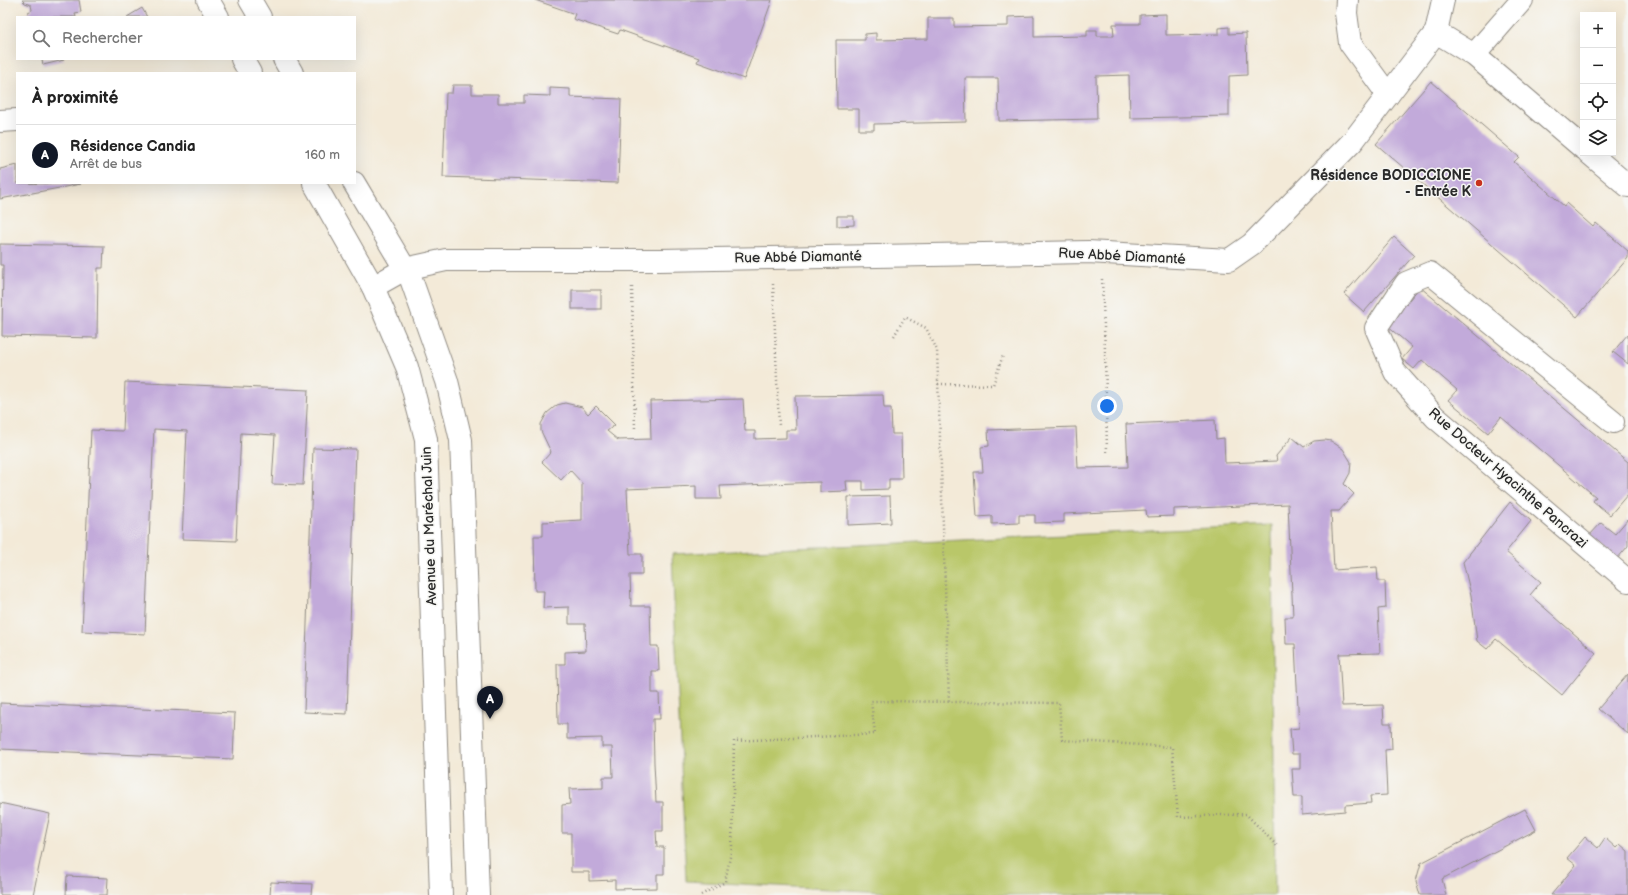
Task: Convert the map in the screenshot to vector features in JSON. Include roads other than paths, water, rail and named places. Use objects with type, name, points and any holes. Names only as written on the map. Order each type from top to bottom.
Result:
[{"type":"street","points":[[208,0],[217,16]]},
{"type":"street","points":[[250,0],[259,16]]},
{"type":"street","points":[[1346,0],[1346,13],[1350,43],[1388,95],[1436,32],[1443,0]]},
{"type":"street","points":[[1474,55],[1522,0]]},
{"type":"street","points":[[1436,32],[1474,55],[1580,145]]},
{"type":"street","points":[[243,60],[249,72]]},
{"type":"street","points":[[285,60],[291,72]]},
{"type":"street","name":"Rue Abbé Diamanté","points":[[373,287],[405,269],[446,260],[631,260],[1101,252],[1229,260],[1252,244],[1353,141],[1388,95]]},
{"type":"street","points":[[0,121],[16,120]]},
{"type":"street","points":[[1593,156],[1628,186]]},
{"type":"street","name":"Avenue du Maréchal Juin","points":[[315,184],[373,287],[407,367],[426,439],[441,895]]},
{"type":"street","points":[[355,184],[411,279],[447,381],[461,440],[478,895]]},
{"type":"street","name":"Rue Docteur Hyacinthe Pancrazi","points":[[1613,422],[1430,273],[1406,283],[1376,328],[1395,372],[1435,417],[1628,582]]},
{"type":"place","name":"Résidence BODICCIONE - Entrée K","points":[[1479,183]]},
{"type":"place","name":"Résidence Candia","points":[[490,719]]}]
